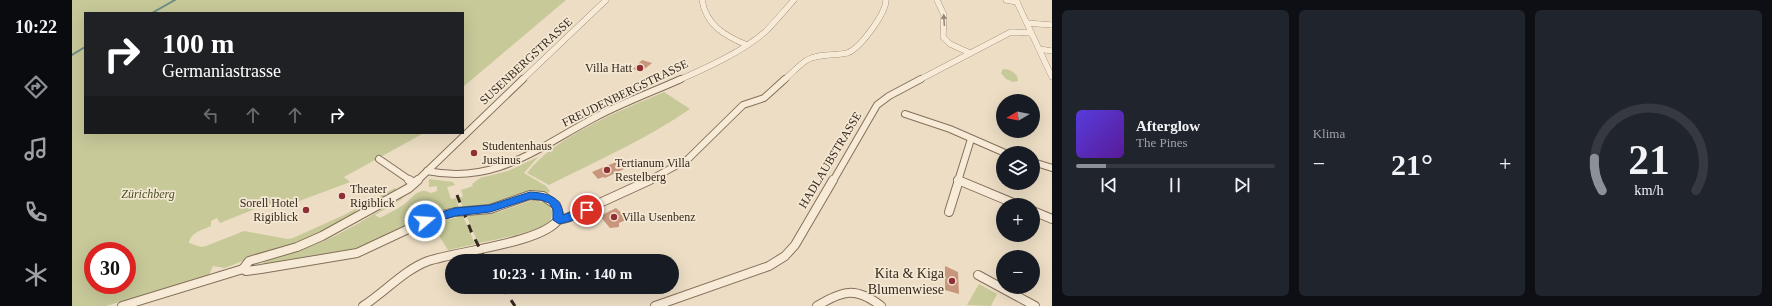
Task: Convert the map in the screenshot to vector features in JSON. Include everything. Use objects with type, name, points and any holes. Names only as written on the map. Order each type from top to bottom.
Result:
[{"type":"street","name":"SUSENBERGSTRASSE","points":[[243,269],[249,262],[297,247],[322,236],[395,197],[414,183],[606,0]]},
{"type":"street","points":[[702,0],[705,13],[714,26],[729,37],[747,45]]},
{"type":"street","name":"FREUDENBERGSTRASSE","points":[[427,171],[442,174],[465,175],[490,170],[514,162],[596,117],[711,65],[747,45],[768,29],[794,0]]},
{"type":"street","points":[[363,306],[424,263],[454,253],[520,238],[544,230],[559,220],[567,218],[654,178],[688,158],[743,105],[764,98],[807,60],[819,56],[846,53],[854,50],[882,15],[885,10],[886,0]]},
{"type":"street","points":[[937,0],[944,15],[943,37],[950,44],[970,53]]},
{"type":"street","points":[[1006,0],[1017,1],[1052,77]]},
{"type":"street","points":[[1027,23],[1052,25]]},
{"type":"street","name":"HADLAUBSTRASSE","points":[[656,306],[769,266],[785,256],[795,245],[877,105],[889,96],[1011,32],[1031,33]]},
{"type":"street","points":[[1039,49],[1052,51]]},
{"type":"street","points":[[905,114],[950,129],[996,149]]},
{"type":"street","points":[[949,212],[971,139]]},
{"type":"street","points":[[379,159],[414,183]]},
{"type":"street","points":[[1040,164],[1052,168]]},
{"type":"street","points":[[958,180],[1001,198]]},
{"type":"street","points":[[122,306],[243,269],[246,271],[261,270],[357,253],[434,217],[455,212],[490,209],[530,195],[543,196],[552,201],[558,208],[559,220]]},
{"type":"street","points":[[1040,214],[1052,219]]},
{"type":"street","points":[[978,275],[1036,306]]},
{"type":"street","points":[[817,306],[836,294],[850,292],[867,296],[881,306]]},
{"type":"green space","name":"Zürichberg","points":[[72,0],[566,0],[464,86],[464,12],[84,12],[84,134],[422,134],[344,177],[350,182],[294,203],[267,204],[220,223],[217,218],[211,221],[211,226],[194,234],[189,243],[201,247],[206,246],[244,231],[287,239],[293,238],[344,215],[395,188],[397,191],[356,210],[355,214],[306,240],[250,258],[225,268],[213,266],[209,275],[106,306],[72,306]]},
{"type":"green space","points":[[1003,69],[1013,72],[1017,76],[1018,81],[1013,82],[1006,79],[1001,73]]},
{"type":"green space","points":[[664,92],[690,109],[639,140],[549,185],[527,173],[554,147],[590,125]]},
{"type":"green space","points":[[538,157],[524,173],[546,186],[550,191],[547,194],[490,205],[463,207],[459,198],[463,196],[461,190],[473,186],[472,184],[480,178],[508,171]]},
{"type":"green space","points":[[429,179],[453,182],[455,185],[447,187],[451,199],[456,198],[459,208],[429,215],[357,250],[263,265],[264,262],[269,259],[308,247],[337,235],[404,196],[402,199],[375,215],[380,218],[407,202],[420,191],[427,191],[431,193],[437,191],[437,186],[429,187]]},
{"type":"green space","points":[[533,200],[547,203],[552,210],[549,222],[544,226],[504,238],[478,243],[466,215],[499,212]]},
{"type":"green space","points":[[463,216],[475,244],[448,250],[431,223]]},
{"type":"green space","points":[[979,284],[997,294],[991,306],[967,305]]},
{"type":"building","name":"Villa Hatt","points":[[642,60],[652,63],[641,72],[633,69]]},
{"type":"building","name":"Tertianum Villa Restelberg","points":[[616,162],[624,169],[605,178],[603,177],[598,179],[592,172]]},
{"type":"building","name":"Villa Usenbenz","points":[[616,208],[628,219],[619,223],[619,227],[610,228],[600,216]]},
{"type":"building","name":"Kita & Kiga Blumenwiese","points":[[945,266],[958,272],[959,294],[945,290]]},
{"type":"waterway","points":[[154,12],[175,0]]},
{"type":"waterway","points":[[72,55],[84,48]]},
{"type":"railway","points":[[457,195],[471,231],[482,254]]},
{"type":"railway","points":[[507,294],[515,306]]},
{"type":"place","name":"Villa Hatt","points":[[640,68]]},
{"type":"place","name":"Studentenhaus Justinus","points":[[474,153]]},
{"type":"place","name":"Tertianum Villa Restelberg","points":[[607,170]]},
{"type":"place","name":"Theater Rigiblick","points":[[342,196]]},
{"type":"place","name":"Sorell Hotel Rigiblick","points":[[306,210]]},
{"type":"place","name":"Villa Usenbenz","points":[[614,217]]},
{"type":"place","name":"Kita & Kiga Blumenwiese","points":[[952,281]]},
{"type":"route","points":[[425,221],[444,214],[490,209],[530,195],[543,196],[552,201],[558,208],[560,216],[559,220],[587,210]]}]
